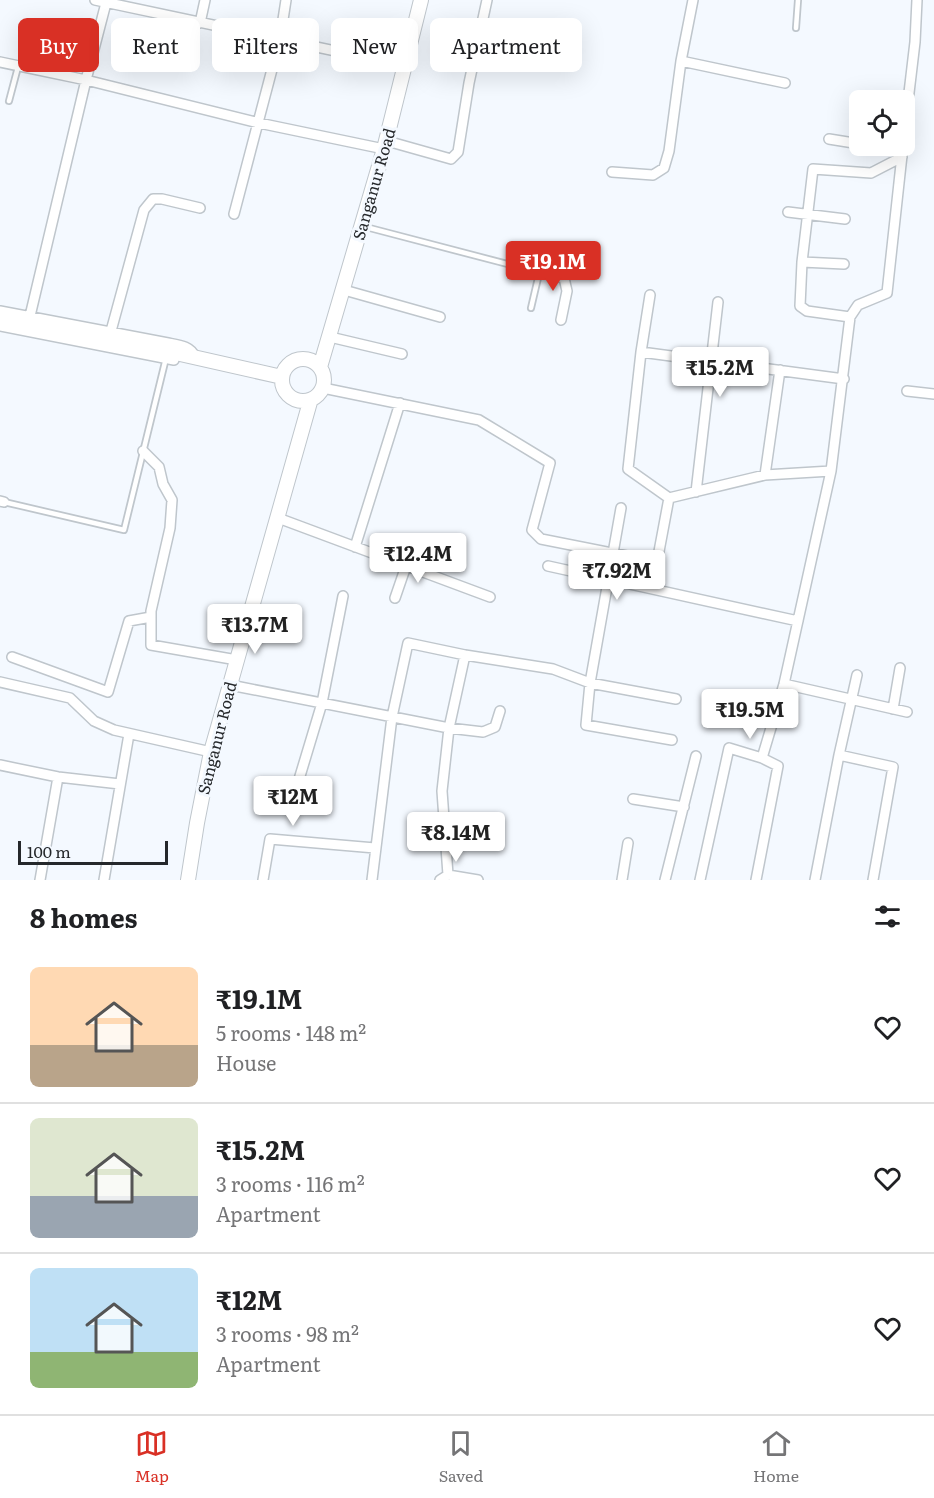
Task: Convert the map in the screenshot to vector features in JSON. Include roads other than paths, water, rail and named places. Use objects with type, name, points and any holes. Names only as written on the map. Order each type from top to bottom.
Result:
[{"type":"main road","name":"Sanganur Road","points":[[417,18],[421,0]]},
{"type":"main road","name":"Sanganur Road","points":[[320,367],[344,290],[404,72]]},
{"type":"main road","points":[[0,318],[191,356],[282,377]]},
{"type":"main road","points":[[303,425],[284,391],[282,377],[289,364],[302,359],[329,341]]},
{"type":"main road","points":[[288,396],[294,400],[310,402],[320,394],[323,388],[324,374],[320,367],[309,359],[302,359]]},
{"type":"main road","name":"Sanganur Road","points":[[188,880],[211,752],[310,402]]},
{"type":"street","points":[[95,0],[106,3],[132,4],[185,18]]},
{"type":"street","points":[[205,0],[200,22],[212,25]]},
{"type":"street","points":[[283,18],[286,0]]},
{"type":"street","points":[[44,72],[86,80],[259,123],[452,159],[458,152],[469,83],[487,0]]},
{"type":"street","points":[[612,172],[653,175],[664,168],[669,151],[681,61],[693,0]]},
{"type":"street","points":[[909,90],[917,0]]},
{"type":"street","points":[[30,316],[106,3]]},
{"type":"street","points":[[681,61],[785,83]]},
{"type":"street","points":[[0,62],[18,67]]},
{"type":"street","points":[[234,214],[272,72]]},
{"type":"street","points":[[829,139],[849,142]]},
{"type":"street","points":[[850,317],[807,311],[800,306],[802,262],[813,169],[871,173],[896,156]]},
{"type":"street","points":[[762,758],[784,684],[831,471],[850,317],[858,305],[887,292],[902,156]]},
{"type":"street","points":[[111,331],[144,210],[153,199],[200,208]]},
{"type":"street","points":[[788,212],[845,219]]},
{"type":"street","points":[[802,262],[844,264]]},
{"type":"street","points":[[534,272],[564,278],[567,291],[561,320]]},
{"type":"street","points":[[344,290],[440,317]]},
{"type":"street","points":[[650,295],[628,469],[669,498],[765,475],[831,471]]},
{"type":"street","points":[[696,492],[718,302]]},
{"type":"street","points":[[0,311],[111,331],[193,351],[185,362],[0,326]]},
{"type":"street","points":[[329,341],[402,354]]},
{"type":"street","points":[[641,352],[844,379]]},
{"type":"street","points":[[765,475],[780,370]]},
{"type":"street","points":[[323,388],[479,420],[549,464],[532,530],[541,539],[657,562],[669,498]]},
{"type":"street","points":[[907,391],[934,394]]},
{"type":"street","points":[[355,547],[400,403]]},
{"type":"street","points":[[143,451],[159,467],[163,484],[172,500],[170,528],[151,617],[151,645],[237,660]]},
{"type":"street","points":[[621,508],[590,683],[586,725],[672,740]]},
{"type":"street","points":[[278,518],[490,597]]},
{"type":"street","points":[[394,598],[406,566]]},
{"type":"street","points":[[548,566],[798,621]]},
{"type":"street","points":[[297,786],[322,703],[343,596]]},
{"type":"street","points":[[12,657],[108,692],[129,621],[151,617]]},
{"type":"street","points":[[372,880],[392,717],[408,643],[553,669],[590,683],[676,699]]},
{"type":"street","points":[[465,655],[449,728],[442,791],[443,878],[478,880]]},
{"type":"street","points":[[893,709],[900,668]]},
{"type":"street","points":[[815,880],[857,675]]},
{"type":"street","points":[[0,682],[70,698],[94,721],[114,730],[211,752]]},
{"type":"street","points":[[784,684],[907,712]]},
{"type":"street","points":[[230,685],[449,728],[483,732],[495,726],[500,711]]},
{"type":"street","points":[[104,880],[129,734]]},
{"type":"street","points":[[700,880],[729,748],[762,758],[778,766],[756,880]]},
{"type":"street","points":[[839,755],[893,767],[873,880]]},
{"type":"street","points":[[665,880],[696,756]]},
{"type":"street","points":[[0,765],[58,777],[120,784]]},
{"type":"street","points":[[40,880],[58,777]]},
{"type":"street","points":[[633,799],[684,807]]},
{"type":"street","points":[[263,880],[270,838],[375,848]]},
{"type":"street","points":[[622,880],[628,843]]},
{"type":"lane","points":[[796,28],[798,0]]},
{"type":"lane","points":[[9,101],[18,67]]},
{"type":"lane","points":[[362,225],[534,272],[538,278],[531,308]]},
{"type":"lane","points":[[2,502],[124,530],[166,358]]}]
